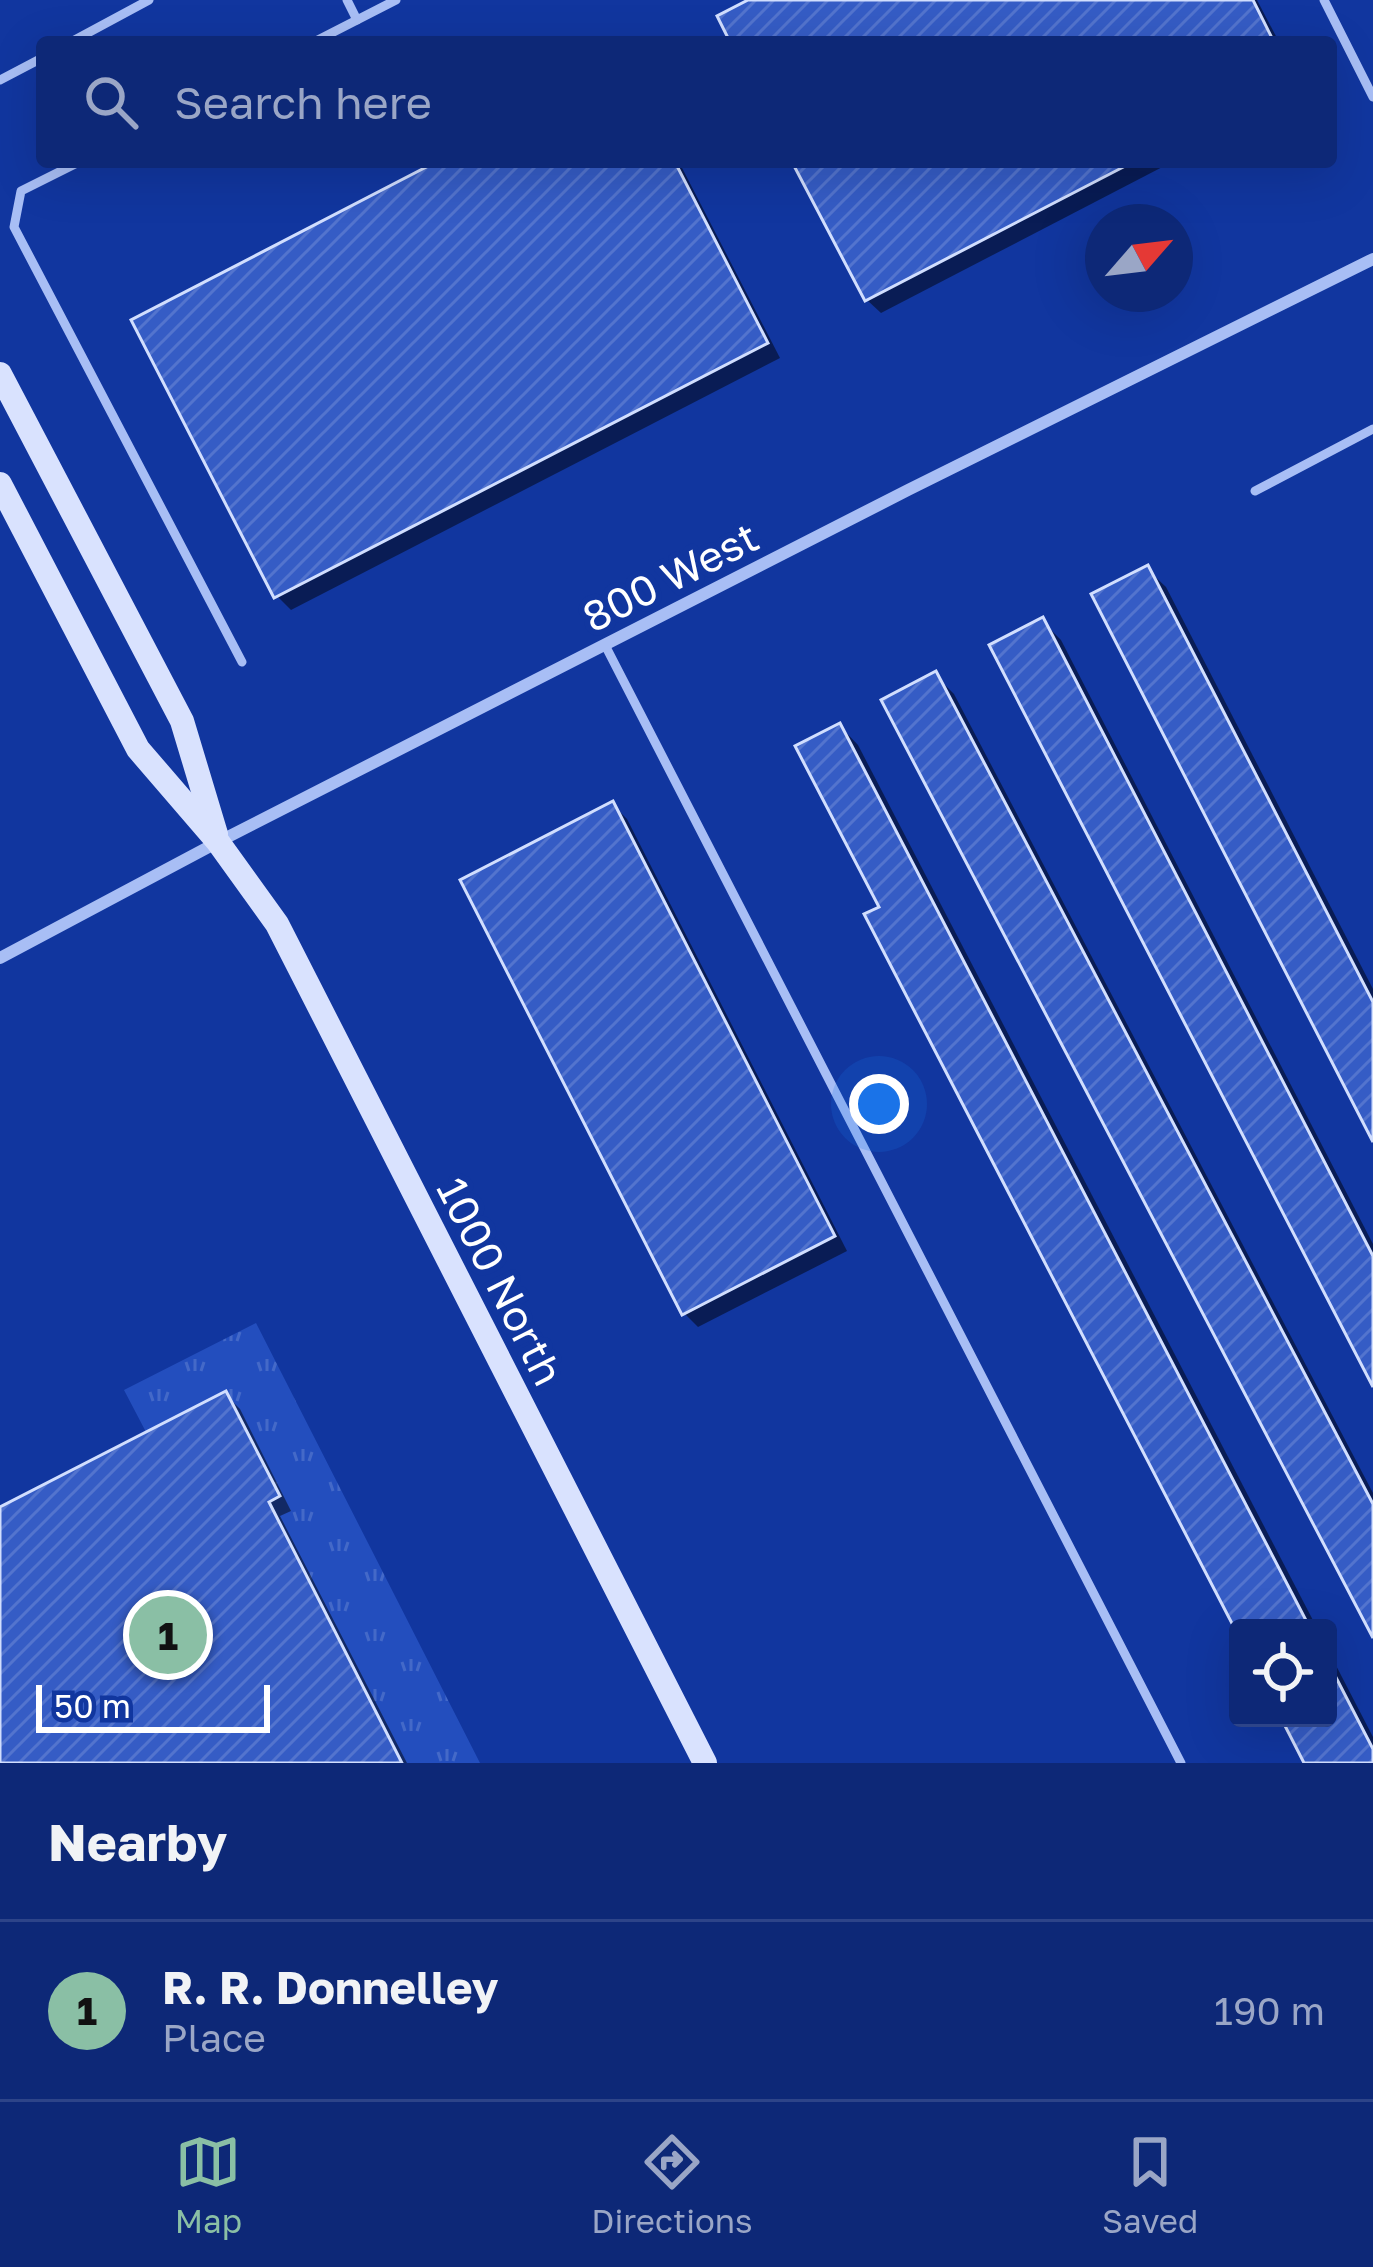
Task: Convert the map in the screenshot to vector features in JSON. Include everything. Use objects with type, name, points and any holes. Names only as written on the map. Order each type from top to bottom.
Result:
[{"type":"street","name":"800 West","points":[[0,958],[908,490],[1373,260]]},
{"type":"street","name":"1000 North","points":[[0,374],[182,721],[218,842]]},
{"type":"street","name":"1000 North","points":[[0,484],[138,749],[218,842],[278,924],[705,1763]]},
{"type":"lane","points":[[82,36],[149,0]]},
{"type":"lane","points":[[347,0],[357,20]]},
{"type":"lane","points":[[326,36],[396,0]]},
{"type":"lane","points":[[1324,0],[1373,97]]},
{"type":"lane","points":[[0,80],[36,61]]},
{"type":"lane","points":[[67,168],[21,191],[14,227],[242,662]]},
{"type":"lane","points":[[1255,491],[1373,429]]},
{"type":"lane","points":[[606,646],[1181,1763]]},
{"type":"green space","points":[[256,1323],[480,1763],[402,1763],[269,1502],[279,1495],[227,1392],[146,1432],[124,1390]]},
{"type":"building","points":[[748,0],[1253,0],[1271,36],[727,36],[717,16]]},
{"type":"building","points":[[424,168],[678,168],[768,343],[274,598],[131,320]]},
{"type":"building","points":[[795,168],[1121,168],[865,301]]},
{"type":"building","points":[[1148,565],[1373,1002],[1373,1142],[1091,594]]},
{"type":"building","points":[[1043,617],[1373,1256],[1373,1387],[989,645]]},
{"type":"building","points":[[936,671],[1373,1504],[1373,1638],[881,700]]},
{"type":"building","points":[[840,723],[1305,1619],[1230,1619],[864,914],[879,907],[795,746]]},
{"type":"building","points":[[613,801],[835,1236],[682,1315],[460,880]]},
{"type":"building","points":[[226,1391],[280,1496],[269,1502],[402,1763],[0,1763],[0,1507]]},
{"type":"building","points":[[1337,1679],[1373,1749],[1373,1763],[1304,1763],[1286,1727],[1337,1727]]},
{"type":"place","name":"R. R. Donnelley","points":[[168,1635]]}]
